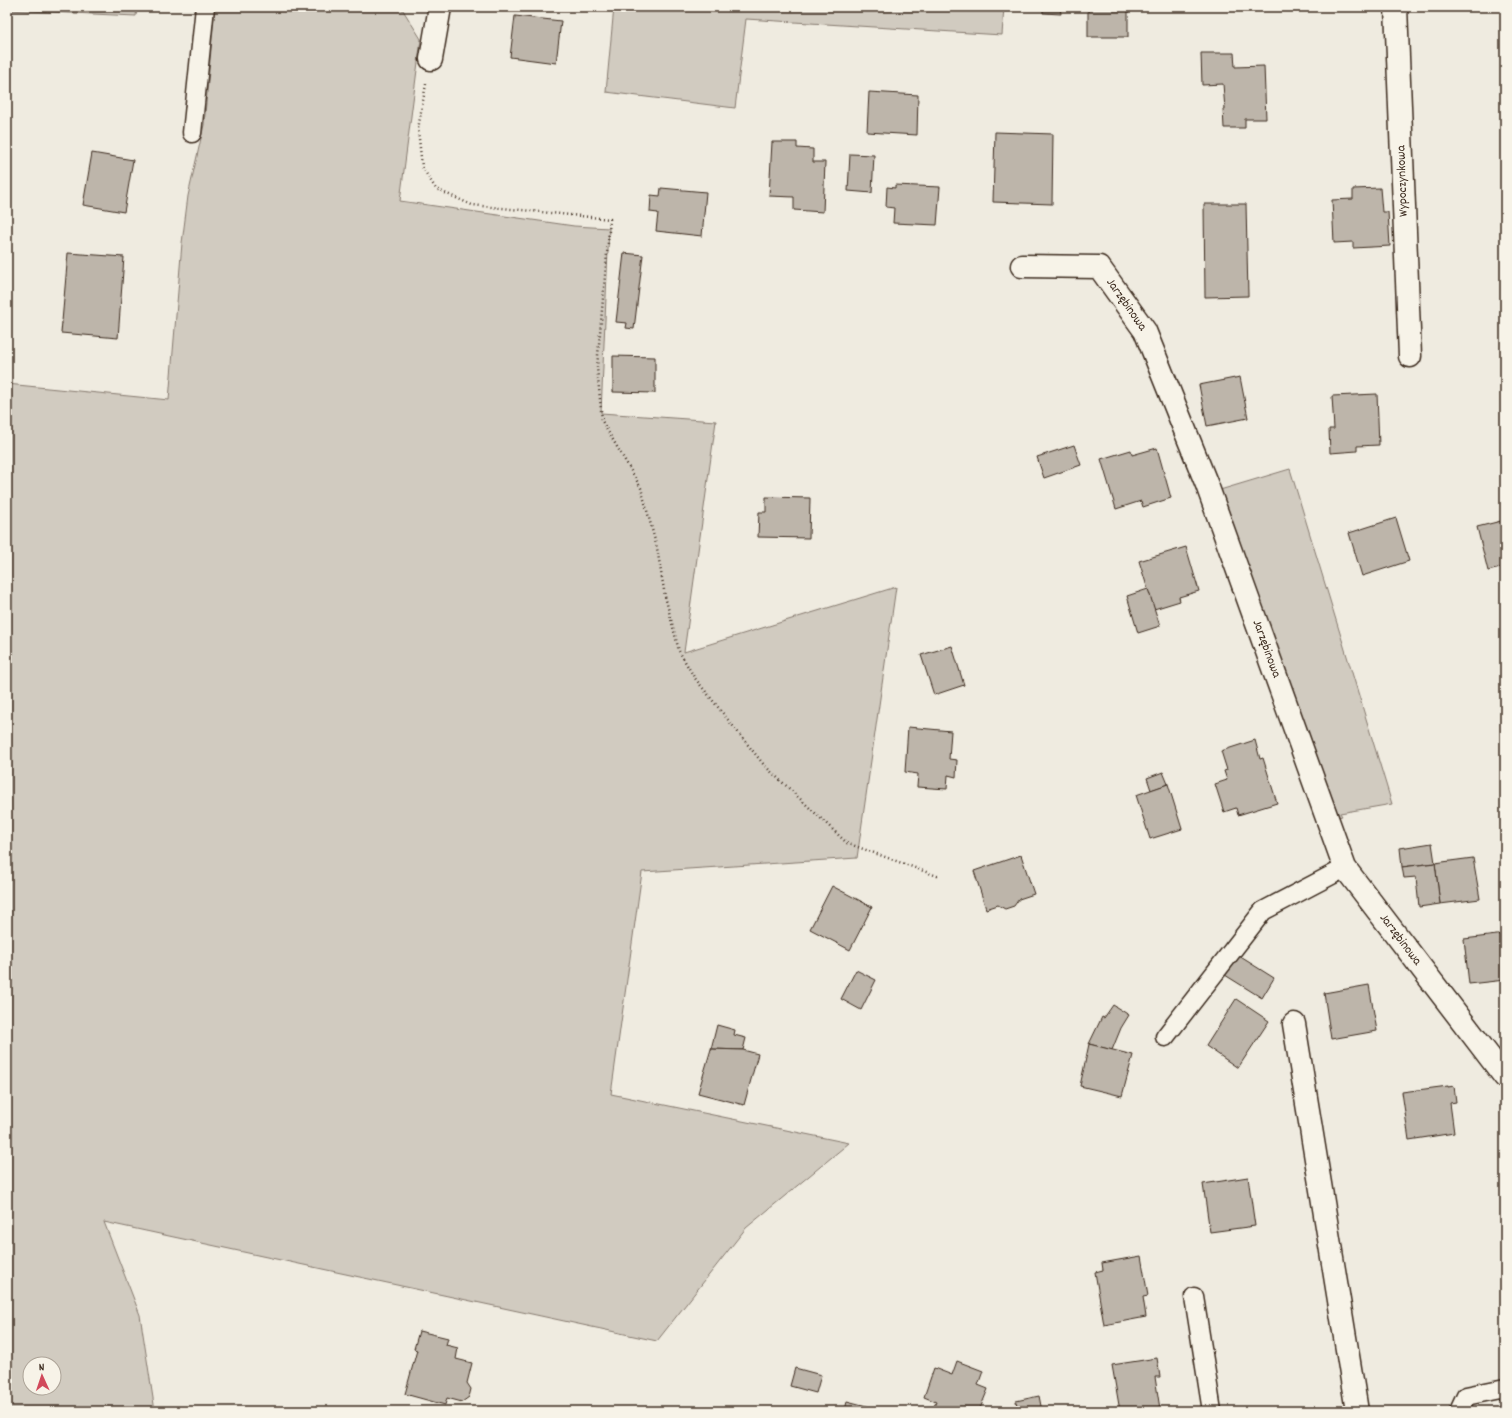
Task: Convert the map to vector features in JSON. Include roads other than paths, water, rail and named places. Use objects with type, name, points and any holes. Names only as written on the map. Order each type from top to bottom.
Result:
[{"type":"street","points":[[431,59],[440,7]]},
{"type":"street","name":"Wypoczynkowa","points":[[1396,7],[1410,356]]},
{"type":"street","name":"Jarzębinowa","points":[[1022,266],[1099,267],[1145,331],[1207,485],[1345,868],[1505,1077]]},
{"type":"street","points":[[1294,1024],[1357,1411]]},
{"type":"lane","points":[[192,133],[206,7]]},
{"type":"lane","points":[[1165,1037],[1263,910],[1345,868]]},
{"type":"lane","points":[[1194,1297],[1212,1411]]},
{"type":"lane","points":[[1459,1411],[1466,1396],[1505,1388]]}]
